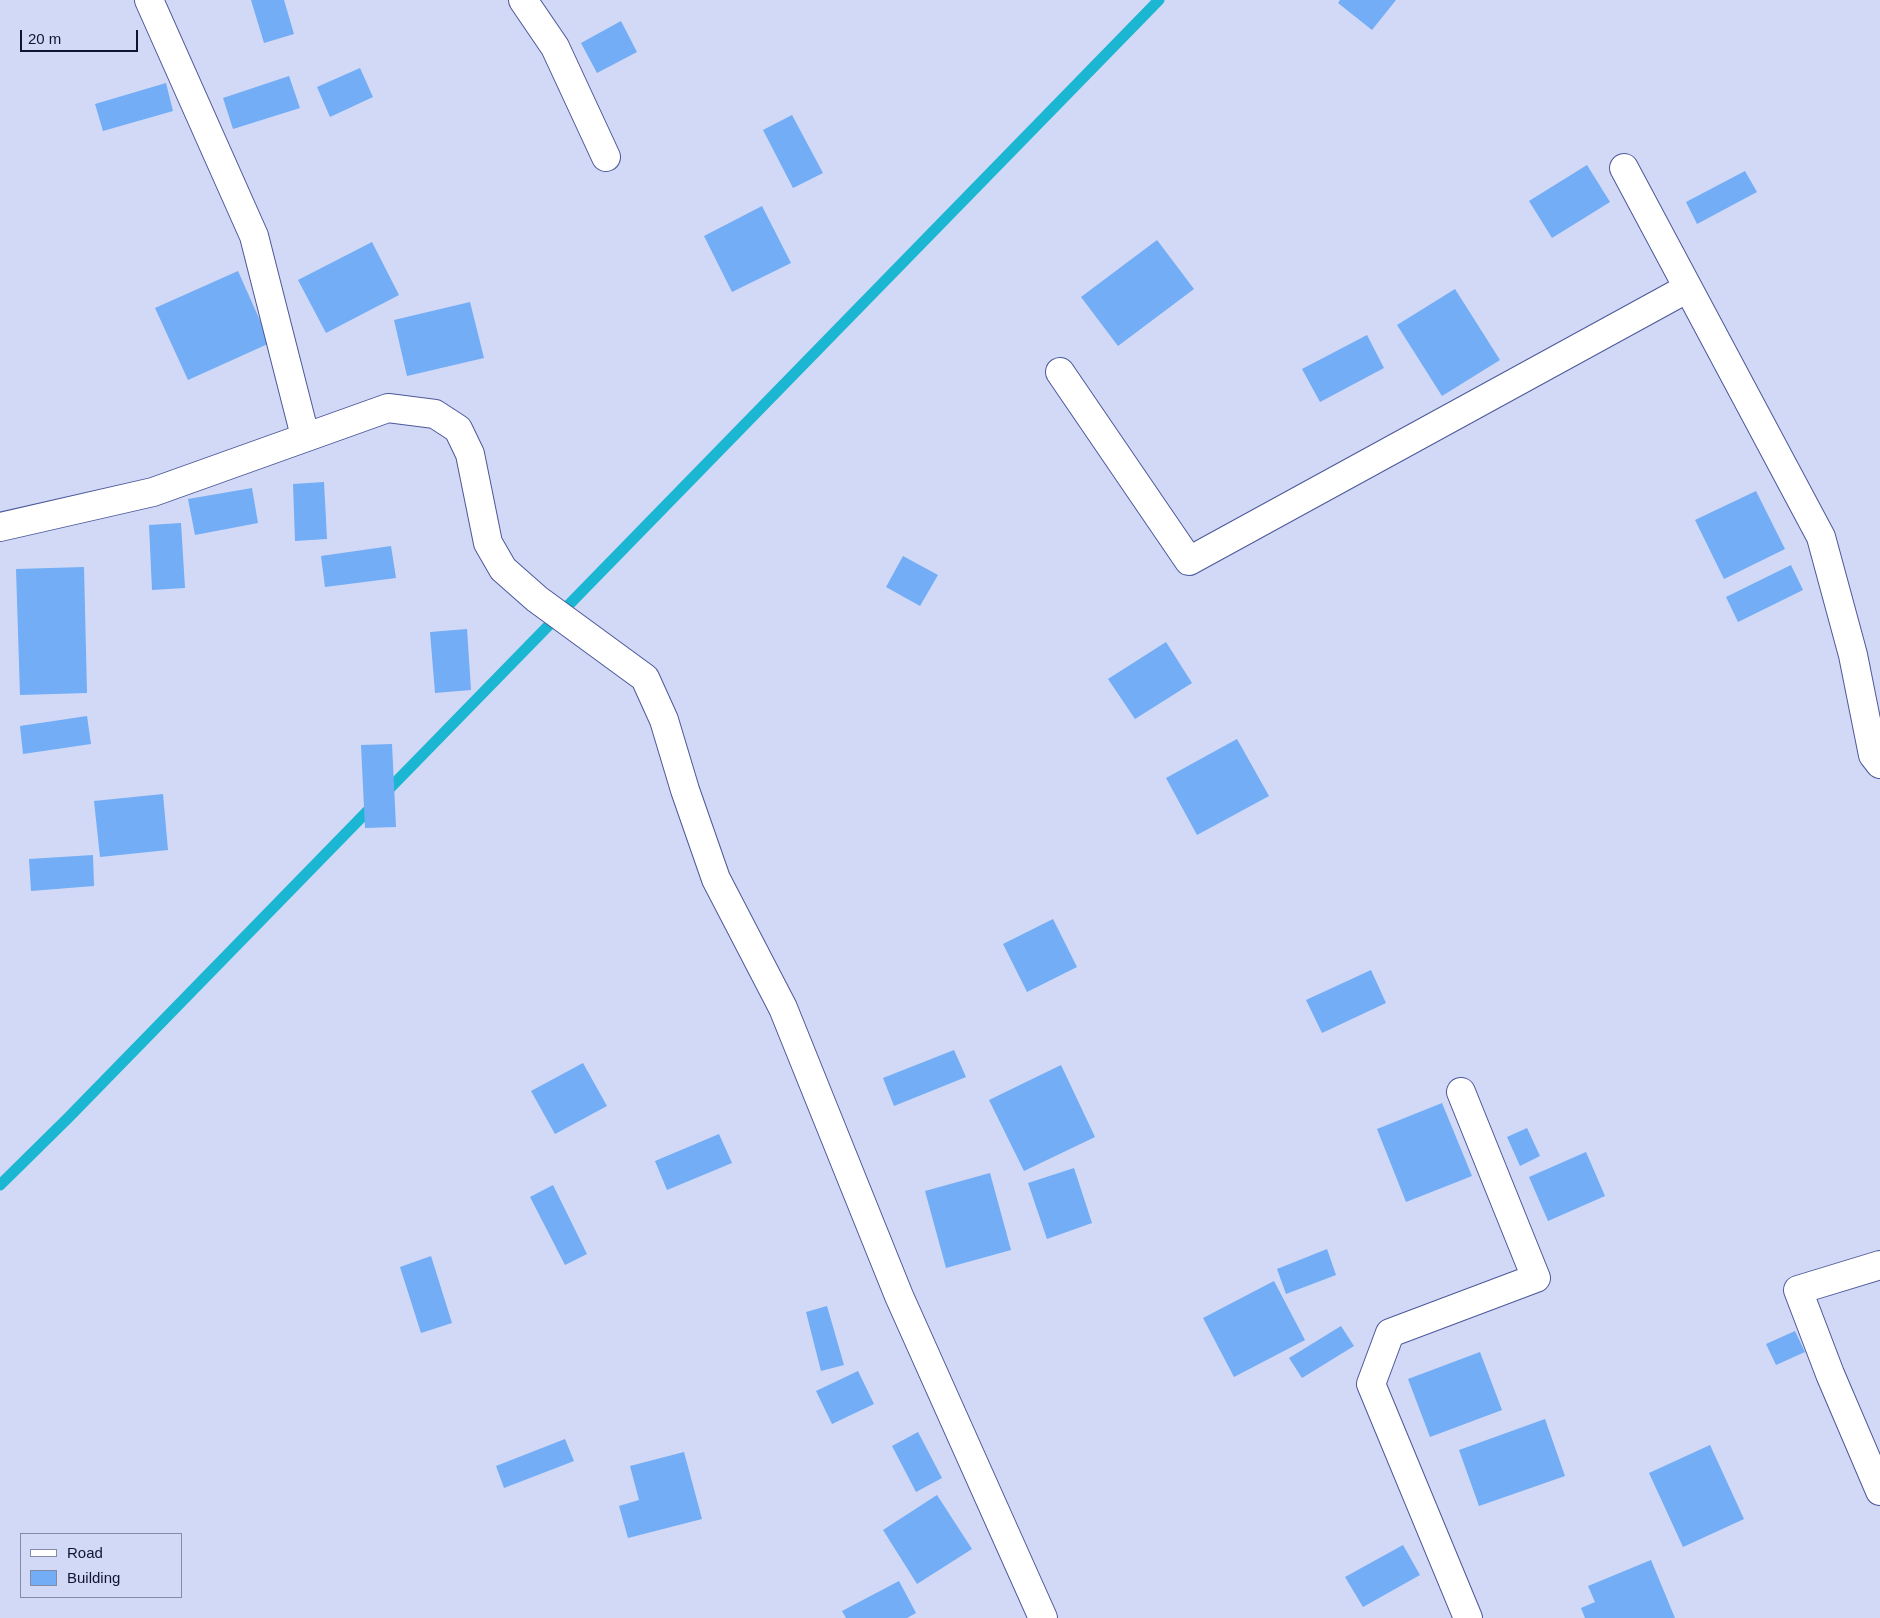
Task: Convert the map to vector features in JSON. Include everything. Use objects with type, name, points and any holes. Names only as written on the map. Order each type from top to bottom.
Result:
[{"type":"street","points":[[149,0],[254,236],[305,436]]},
{"type":"street","points":[[523,0],[555,47],[606,157]]},
{"type":"street","points":[[1624,168],[1821,537],[1853,654],[1873,755],[1880,764]]},
{"type":"street","points":[[1060,372],[1189,561],[1688,288]]},
{"type":"street","points":[[0,527],[153,492],[305,436],[388,408],[435,414],[458,429],[470,454],[488,543],[503,569],[536,599],[645,678],[664,720],[685,790],[716,880],[783,1008],[899,1296],[1043,1618]]},
{"type":"street","points":[[1461,1092],[1536,1278],[1390,1333],[1371,1384],[1468,1618]]},
{"type":"street","points":[[1880,1265],[1798,1290],[1830,1374],[1880,1491]]},
{"type":"building","points":[[251,0],[284,0],[294,34],[264,43]]},
{"type":"building","points":[[1340,0],[1396,0],[1372,30],[1338,3]]},
{"type":"building","points":[[621,21],[637,52],[597,73],[581,43]]},
{"type":"building","points":[[360,68],[373,97],[330,117],[317,87]]},
{"type":"building","points":[[289,76],[300,108],[233,129],[223,98]]},
{"type":"building","points":[[166,83],[173,111],[103,131],[95,104]]},
{"type":"building","points":[[792,115],[823,173],[793,188],[763,130]]},
{"type":"building","points":[[1587,165],[1610,202],[1552,238],[1529,201]]},
{"type":"building","points":[[1745,171],[1757,192],[1697,224],[1686,202]]},
{"type":"building","points":[[762,206],[791,263],[732,292],[704,236]]},
{"type":"building","points":[[1157,240],[1194,289],[1118,346],[1081,297]]},
{"type":"building","points":[[372,242],[399,295],[326,333],[298,280]]},
{"type":"building","points":[[238,271],[270,343],[188,380],[155,308]]},
{"type":"building","points":[[1455,289],[1500,360],[1442,396],[1397,325]]},
{"type":"building","points":[[470,302],[484,358],[407,376],[394,320]]},
{"type":"building","points":[[1367,335],[1384,368],[1320,402],[1302,369]]},
{"type":"building","points":[[324,482],[327,539],[295,541],[293,484]]},
{"type":"building","points":[[252,488],[258,523],[195,535],[188,499]]},
{"type":"building","points":[[1756,491],[1785,549],[1724,579],[1695,520]]},
{"type":"building","points":[[181,523],[185,588],[152,590],[149,525]]},
{"type":"building","points":[[391,546],[396,578],[325,587],[321,556]]},
{"type":"building","points":[[903,556],[938,575],[920,606],[886,587]]},
{"type":"building","points":[[1791,565],[1803,590],[1738,622],[1726,597]]},
{"type":"building","points":[[84,567],[87,693],[20,695],[16,569]]},
{"type":"building","points":[[467,629],[471,690],[435,693],[430,632]]},
{"type":"building","points":[[1166,642],[1192,683],[1135,719],[1108,679]]},
{"type":"building","points":[[87,716],[91,744],[23,754],[20,726]]},
{"type":"building","points":[[1237,739],[1269,796],[1197,835],[1166,778]]},
{"type":"building","points":[[392,744],[396,827],[365,828],[361,745]]},
{"type":"building","points":[[163,794],[168,850],[100,857],[94,801]]},
{"type":"building","points":[[93,855],[94,886],[31,891],[29,859]]},
{"type":"building","points":[[1053,919],[1077,967],[1027,992],[1003,944]]},
{"type":"building","points":[[1371,970],[1386,1003],[1322,1033],[1306,1000]]},
{"type":"building","points":[[954,1050],[966,1077],[894,1106],[883,1078]]},
{"type":"building","points":[[583,1063],[607,1106],[555,1134],[531,1091]]},
{"type":"building","points":[[1061,1065],[1095,1137],[1024,1171],[989,1100]]},
{"type":"building","points":[[1442,1103],[1472,1176],[1406,1202],[1377,1129]]},
{"type":"building","points":[[1527,1128],[1540,1156],[1520,1166],[1507,1137]]},
{"type":"building","points":[[719,1134],[732,1163],[667,1190],[655,1161]]},
{"type":"building","points":[[1586,1152],[1605,1196],[1548,1221],[1529,1177]]},
{"type":"building","points":[[1074,1168],[1092,1223],[1047,1239],[1028,1183]]},
{"type":"building","points":[[990,1173],[1011,1250],[946,1268],[925,1191]]},
{"type":"building","points":[[553,1185],[587,1254],[565,1265],[530,1197]]},
{"type":"building","points":[[1327,1249],[1336,1275],[1286,1294],[1277,1269]]},
{"type":"building","points":[[431,1256],[452,1323],[421,1333],[400,1267]]},
{"type":"building","points":[[1274,1281],[1305,1340],[1234,1377],[1203,1318]]},
{"type":"building","points":[[827,1306],[844,1365],[821,1371],[806,1312]]},
{"type":"building","points":[[1341,1326],[1354,1346],[1302,1378],[1289,1358]]},
{"type":"building","points":[[1795,1331],[1805,1352],[1776,1365],[1766,1344]]},
{"type":"building","points":[[1480,1352],[1502,1410],[1430,1437],[1408,1379]]},
{"type":"building","points":[[858,1371],[874,1404],[832,1424],[816,1391]]},
{"type":"building","points":[[1545,1419],[1565,1476],[1479,1506],[1459,1450]]},
{"type":"building","points":[[918,1432],[942,1478],[916,1492],[892,1446]]},
{"type":"building","points":[[565,1439],[574,1461],[504,1488],[496,1466]]},
{"type":"building","points":[[1710,1445],[1744,1519],[1683,1547],[1649,1473]]},
{"type":"building","points":[[684,1452],[702,1519],[628,1538],[619,1506],[639,1500],[630,1466]]},
{"type":"building","points":[[937,1495],[972,1549],[917,1584],[883,1530]]},
{"type":"building","points":[[1403,1545],[1420,1575],[1363,1607],[1345,1577]]},
{"type":"building","points":[[1651,1560],[1675,1618],[1585,1618],[1581,1608],[1595,1602],[1588,1586]]},
{"type":"building","points":[[899,1581],[916,1613],[907,1618],[846,1618],[842,1611]]},
{"type":"waterway","points":[[0,1185],[68,1118],[1159,0]]}]
